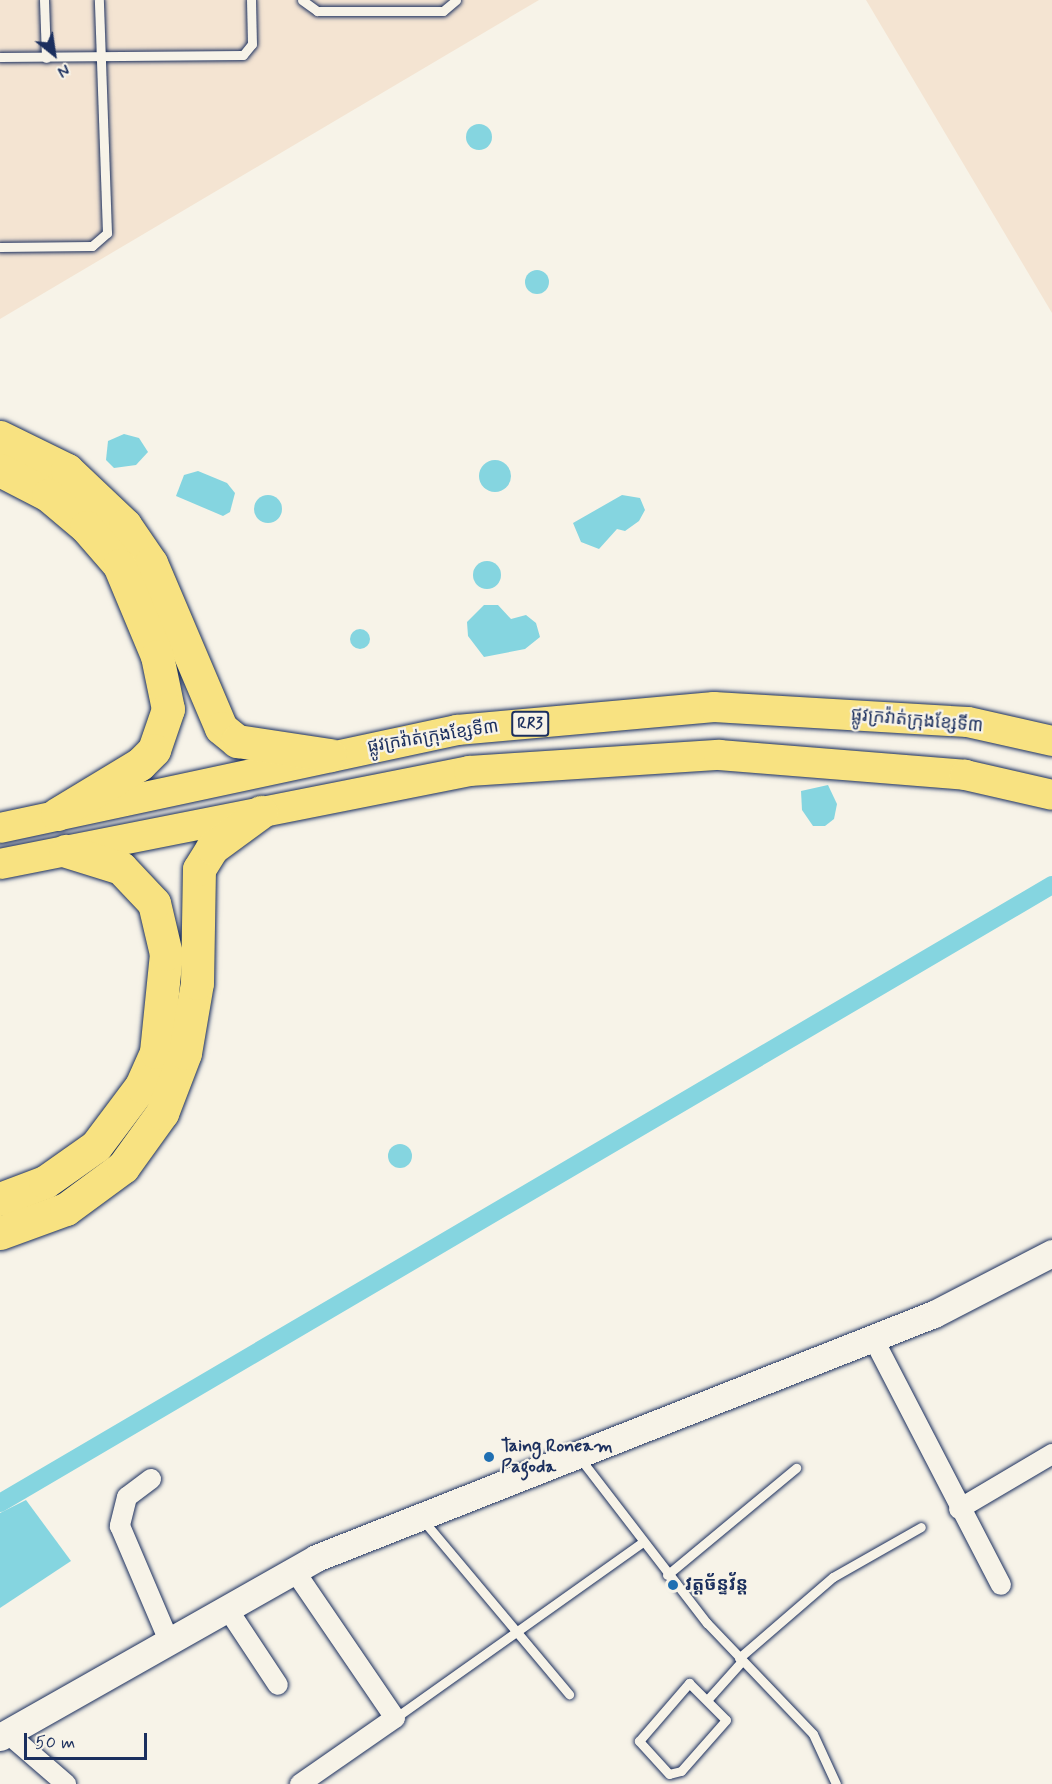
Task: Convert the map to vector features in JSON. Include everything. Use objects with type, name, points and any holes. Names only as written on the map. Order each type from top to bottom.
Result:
[{"type":"highway","points":[[0,437],[67,470],[125,525],[151,562],[221,728],[237,741],[330,755]]},
{"type":"highway","points":[[0,470],[48,495],[86,527],[119,566],[157,656],[168,709],[154,750],[140,764],[57,814]]},
{"type":"highway","points":[[0,1233],[66,1209],[123,1167],[162,1113],[185,1053],[197,983],[199,869],[212,848],[261,812]]},
{"type":"highway","points":[[0,1199],[45,1182],[96,1146],[141,1086],[156,1052],[166,954],[154,903],[121,868],[66,851]]},
{"type":"main road","name":"ផ្លូវក្រវ៉ាត់ក្រុងខ្សែទី៣","points":[[8,826],[330,755],[457,730],[714,707],[968,722],[1052,741]]},
{"type":"main road","points":[[10,862],[469,771],[719,755],[965,775],[1052,795]]},
{"type":"main road","points":[[3,1735],[294,1570],[418,1516],[934,1314],[1052,1253]]},
{"type":"street","points":[[873,1338],[959,1509],[1001,1586]]},
{"type":"street","points":[[959,1509],[1052,1454]]},
{"type":"street","points":[[151,1479],[127,1497],[120,1526],[169,1641]]},
{"type":"street","points":[[294,1570],[395,1718],[300,1784]]},
{"type":"street","points":[[227,1608],[278,1685]]},
{"type":"street","points":[[3,1735],[66,1784]]},
{"type":"lane","points":[[45,0],[46,58]]},
{"type":"lane","points":[[0,247],[92,246],[107,233],[99,0]]},
{"type":"lane","points":[[0,57],[243,55],[252,44],[251,0]]},
{"type":"lane","points":[[302,0],[317,11],[443,10],[456,0]]},
{"type":"lane","points":[[577,1455],[667,1575],[741,1659],[813,1734],[836,1784]]},
{"type":"lane","points":[[667,1575],[796,1467]]},
{"type":"lane","points":[[418,1516],[519,1630],[569,1694]]},
{"type":"lane","points":[[708,1699],[741,1659],[833,1577],[921,1527]]},
{"type":"lane","points":[[395,1718],[641,1543]]},
{"type":"lane","points":[[685,1683],[708,1699],[724,1714],[724,1724],[681,1771],[669,1774],[641,1749],[641,1732],[685,1683]]},
{"type":"shaded area","points":[[0,0],[539,0],[0,319]]},
{"type":"shaded area","points":[[866,0],[1052,0],[1052,313]]},
{"type":"water","points":[[479,124],[488,128],[492,137],[488,146],[479,150],[470,146],[466,137],[470,128]]},
{"type":"water","points":[[537,270],[546,273],[549,282],[546,291],[537,294],[528,291],[525,282],[528,273]]},
{"type":"water","points":[[124,434],[139,438],[148,452],[136,465],[114,468],[106,460],[108,441]]},
{"type":"water","points":[[495,460],[506,465],[511,476],[506,487],[495,492],[484,487],[479,476],[484,465]]},
{"type":"water","points":[[198,471],[227,483],[235,493],[230,512],[223,516],[176,496],[184,475]]},
{"type":"water","points":[[268,495],[278,499],[282,509],[278,519],[268,523],[258,519],[254,509],[258,499]]},
{"type":"water","points":[[622,495],[640,498],[645,510],[639,521],[625,531],[617,529],[599,549],[581,542],[573,523]]},
{"type":"water","points":[[487,561],[497,565],[501,575],[497,585],[487,589],[477,585],[473,575],[477,565]]},
{"type":"water","points":[[484,605],[498,605],[511,619],[526,615],[536,623],[540,637],[525,649],[484,657],[468,636],[467,622]]},
{"type":"water","points":[[360,629],[367,632],[370,639],[367,646],[360,649],[353,646],[350,639],[353,632]]},
{"type":"water","points":[[828,785],[837,804],[834,819],[825,826],[813,826],[802,810],[801,791]]},
{"type":"water","points":[[400,1144],[408,1148],[412,1156],[408,1164],[400,1168],[392,1164],[388,1156],[392,1148]]},
{"type":"water","points":[[26,1500],[71,1561],[0,1608],[0,1513]]},
{"type":"waterway","points":[[0,1503],[1052,885]]},
{"type":"place","name":"Taing Roneam Pagoda","points":[[489,1457]]},
{"type":"place","name":"វត្តច័ន្ទវ័ន្ត","points":[[673,1585]]}]
